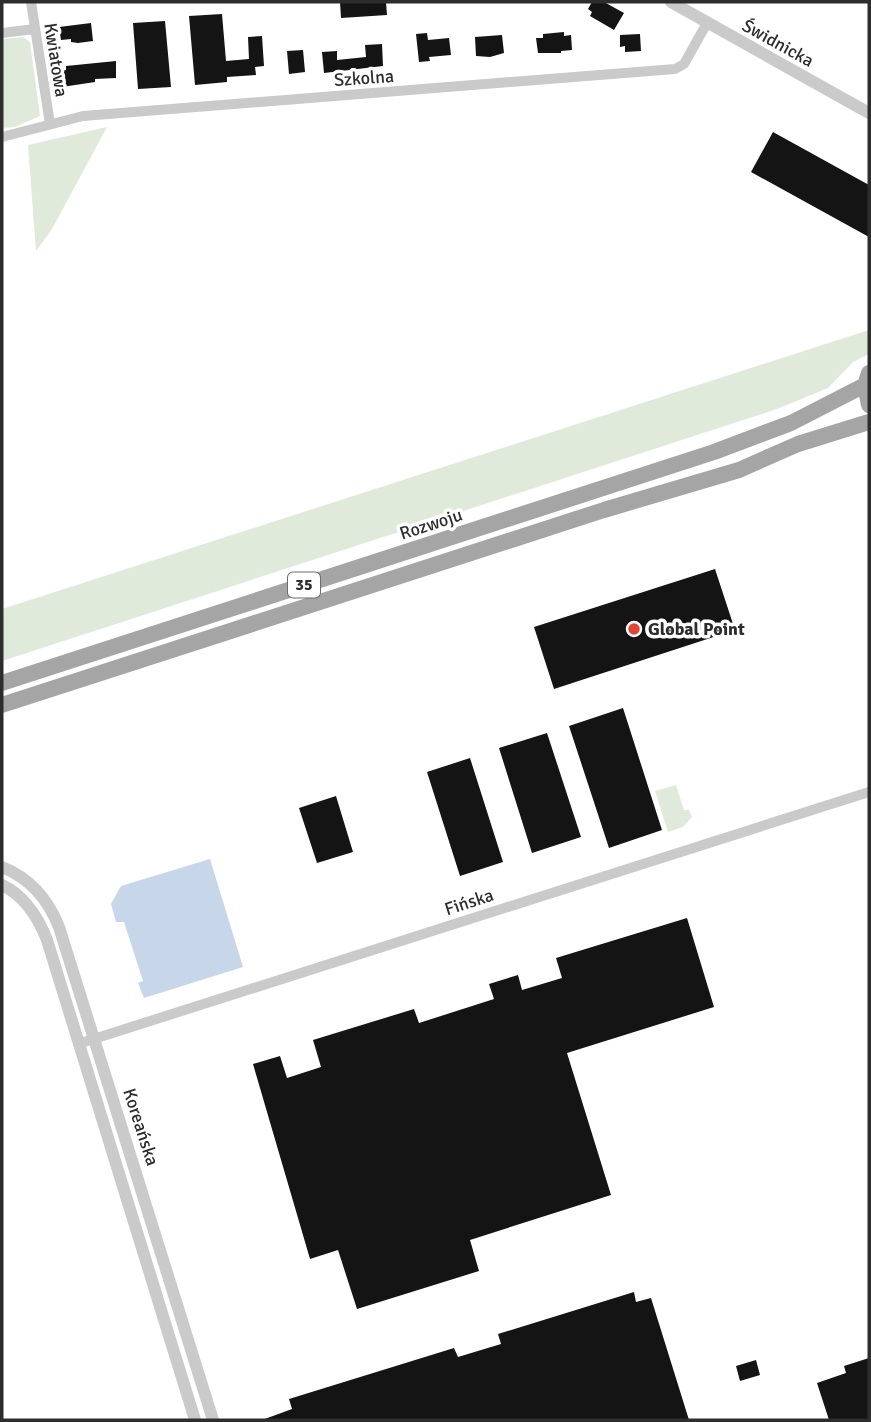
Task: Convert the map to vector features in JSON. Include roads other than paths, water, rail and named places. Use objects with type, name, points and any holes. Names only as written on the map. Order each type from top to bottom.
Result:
[{"type":"main road","name":"35","points":[[867,379],[869,405]]},
{"type":"main road","name":"Rozwoju","points":[[2,683],[714,452],[791,423],[867,379]]},
{"type":"main road","name":"35","points":[[2,705],[604,510],[740,470],[797,444],[869,422]]},
{"type":"street","name":"Kwiatowa","points":[[31,2],[50,124]]},
{"type":"street","name":"Świdnicka","points":[[671,2],[869,113]]},
{"type":"street","name":"Szkolna","points":[[2,136],[16,135],[83,116],[675,69],[684,64],[708,23]]},
{"type":"street","points":[[2,33],[36,29]]},
{"type":"street","name":"Fińska","points":[[78,1044],[869,792]]},
{"type":"street","name":"Koreańska","points":[[2,867],[31,884],[54,915],[95,1038],[213,1420]]},
{"type":"street","name":"Koreańska","points":[[2,885],[24,902],[44,931],[195,1420]]},
{"type":"water","points":[[210,859],[243,967],[144,998],[138,983],[143,981],[124,922],[116,922],[111,904],[121,886]]},
{"type":"place","name":"Global Point","points":[[634,629]]}]
